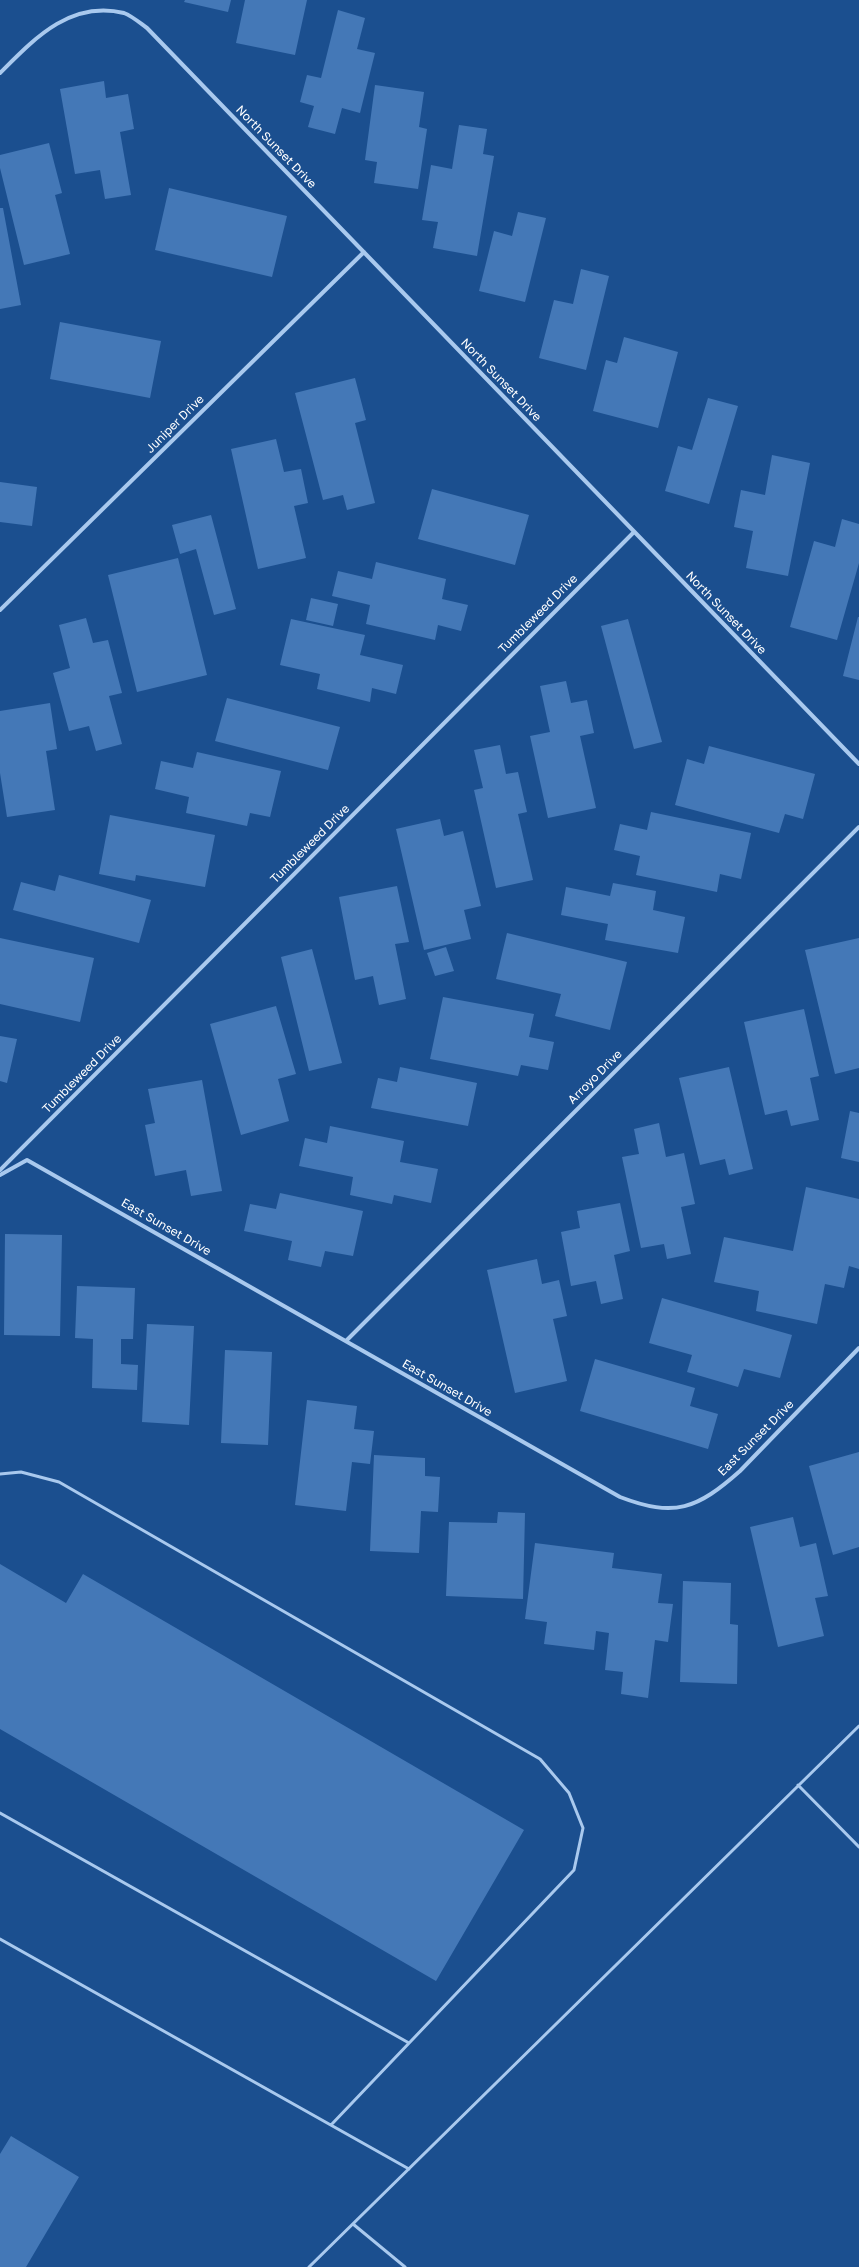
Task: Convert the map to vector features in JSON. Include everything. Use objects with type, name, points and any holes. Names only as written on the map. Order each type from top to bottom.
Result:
[{"type":"street","name":"North Sunset Drive","points":[[0,73],[38,35],[54,23],[72,14],[91,9],[109,10],[125,14],[147,28],[859,764]]},
{"type":"street","name":"Juniper Drive","points":[[0,610],[364,252]]},
{"type":"street","name":"Tumbleweed Drive","points":[[0,1170],[634,532]]},
{"type":"street","name":"Arroyo Drive","points":[[346,1341],[859,827]]},
{"type":"street","name":"East Sunset Drive","points":[[0,1174],[27,1160],[620,1497],[645,1507],[672,1509],[696,1503],[719,1489],[740,1471],[859,1348]]},
{"type":"lane","points":[[0,1474],[21,1472],[59,1482],[540,1759],[569,1793],[583,1828],[574,1870],[331,2125]]},
{"type":"lane","points":[[308,2267],[859,1726]]},
{"type":"lane","points":[[798,1786],[859,1847]]},
{"type":"lane","points":[[0,1813],[409,2043]]},
{"type":"lane","points":[[0,1939],[408,2169]]},
{"type":"lane","points":[[353,2224],[405,2267]]},
{"type":"building","points":[[185,0],[231,0],[228,12],[184,2]]},
{"type":"building","points":[[245,0],[307,0],[295,55],[236,43]]},
{"type":"building","points":[[338,10],[365,18],[357,49],[375,53],[360,113],[342,108],[335,134],[308,127],[314,106],[300,102],[307,75],[321,78]]},
{"type":"building","points":[[104,81],[106,98],[128,94],[134,129],[120,132],[131,195],[105,199],[100,170],[75,174],[60,89]]},
{"type":"building","points":[[375,85],[424,92],[419,127],[427,129],[418,189],[374,183],[377,162],[365,160]]},
{"type":"building","points":[[459,125],[487,129],[483,154],[494,156],[477,256],[433,248],[438,222],[422,220],[431,165],[452,169]]},
{"type":"building","points":[[49,143],[62,193],[55,195],[70,254],[24,265],[0,168],[0,155]]},
{"type":"building","points":[[169,188],[287,216],[272,277],[155,250]]},
{"type":"building","points":[[0,208],[3,208],[21,305],[0,309]]},
{"type":"building","points":[[518,212],[546,218],[525,302],[479,291],[494,231],[512,236]]},
{"type":"building","points":[[581,269],[609,276],[586,370],[539,358],[554,300],[573,304]]},
{"type":"building","points":[[60,322],[161,341],[150,398],[50,379]]},
{"type":"building","points":[[624,337],[678,352],[658,428],[593,411],[606,360],[617,363]]},
{"type":"building","points":[[355,378],[366,420],[355,423],[375,503],[347,510],[343,495],[323,500],[295,393]]},
{"type":"building","points":[[708,398],[738,406],[709,504],[665,491],[678,446],[692,450]]},
{"type":"building","points":[[276,439],[284,472],[301,469],[308,503],[294,506],[306,558],[258,569],[231,449]]},
{"type":"building","points":[[772,455],[810,463],[788,576],[746,568],[753,531],[734,527],[741,490],[765,495]]},
{"type":"building","points":[[0,482],[37,487],[32,526],[0,522]]},
{"type":"building","points":[[432,489],[529,515],[515,565],[418,539]]},
{"type":"building","points":[[211,515],[236,609],[214,615],[196,549],[180,554],[172,525]]},
{"type":"building","points":[[842,519],[859,524],[859,563],[837,640],[790,627],[814,541],[835,547]]},
{"type":"building","points":[[178,558],[207,675],[137,692],[108,575]]},
{"type":"building","points":[[376,562],[446,579],[442,599],[468,605],[461,631],[438,625],[435,640],[366,624],[370,605],[332,596],[338,571],[372,579]]},
{"type":"building","points":[[311,598],[338,604],[333,626],[306,620]]},
{"type":"building","points":[[859,617],[859,680],[843,676]]},
{"type":"building","points":[[86,618],[93,643],[108,640],[122,693],[109,696],[122,744],[96,751],[89,726],[69,731],[53,673],[70,668],[59,625]]},
{"type":"building","points":[[291,619],[365,635],[360,655],[403,665],[396,694],[372,688],[370,702],[317,689],[320,674],[280,665]]},
{"type":"building","points":[[628,619],[662,742],[634,749],[601,626]]},
{"type":"building","points":[[566,681],[571,703],[587,700],[594,733],[580,736],[596,808],[548,818],[530,736],[550,732],[540,686]]},
{"type":"building","points":[[227,698],[340,727],[328,770],[215,741]]},
{"type":"building","points":[[50,703],[57,749],[46,751],[55,810],[7,817],[0,773],[0,711]]},
{"type":"building","points":[[500,745],[506,774],[518,772],[527,812],[518,814],[533,880],[496,888],[474,790],[483,788],[474,750]]},
{"type":"building","points":[[709,746],[815,774],[803,819],[785,814],[779,833],[675,805],[687,759],[704,764]]},
{"type":"building","points":[[197,752],[281,771],[270,817],[250,813],[247,826],[186,813],[189,797],[155,789],[161,761],[193,768]]},
{"type":"building","points":[[651,812],[751,833],[741,879],[720,874],[717,892],[636,875],[640,856],[614,850],[620,824],[647,830]]},
{"type":"building","points":[[110,815],[215,835],[205,887],[136,875],[135,881],[99,874]]},
{"type":"building","points":[[440,819],[444,836],[463,831],[481,906],[464,910],[471,939],[424,950],[396,829]]},
{"type":"building","points":[[59,875],[151,900],[139,943],[13,910],[21,882],[55,891]]},
{"type":"building","points":[[613,883],[656,891],[653,910],[685,917],[678,953],[605,940],[608,924],[561,915],[566,887],[610,896]]},
{"type":"building","points":[[397,886],[409,942],[395,944],[406,999],[379,1005],[373,976],[355,980],[339,897]]},
{"type":"building","points":[[507,933],[627,962],[610,1030],[555,1016],[561,994],[496,979]]},
{"type":"building","points":[[0,938],[94,958],[80,1022],[0,1004]]},
{"type":"building","points":[[859,938],[859,1068],[835,1074],[805,950]]},
{"type":"building","points":[[446,947],[454,971],[435,976],[427,953]]},
{"type":"building","points":[[312,949],[342,1063],[309,1071],[281,957]]},
{"type":"building","points":[[443,997],[534,1014],[529,1037],[554,1042],[548,1070],[521,1065],[518,1076],[430,1059]]},
{"type":"building","points":[[276,1006],[296,1074],[278,1079],[289,1121],[241,1135],[210,1024]]},
{"type":"building","points":[[804,1009],[819,1076],[810,1078],[819,1120],[791,1126],[787,1110],[765,1115],[744,1022]]},
{"type":"building","points":[[0,1036],[17,1039],[7,1083],[0,1081]]},
{"type":"building","points":[[400,1067],[477,1083],[468,1126],[371,1108],[378,1078],[397,1082]]},
{"type":"building","points":[[729,1067],[753,1169],[729,1175],[725,1159],[700,1165],[679,1078]]},
{"type":"building","points":[[202,1080],[222,1191],[191,1196],[186,1170],[155,1176],[145,1125],[155,1123],[148,1089]]},
{"type":"building","points":[[850,1111],[859,1113],[859,1162],[841,1158]]},
{"type":"building","points":[[659,1123],[666,1157],[684,1153],[695,1204],[681,1207],[691,1254],[667,1259],[664,1244],[641,1248],[622,1157],[639,1154],[634,1129]]},
{"type":"building","points":[[330,1126],[404,1141],[400,1162],[438,1169],[431,1203],[394,1195],[392,1204],[350,1195],[353,1177],[299,1166],[305,1138],[327,1143]]},
{"type":"building","points":[[806,1187],[859,1199],[859,1269],[849,1266],[844,1288],[825,1284],[817,1324],[756,1311],[759,1291],[714,1282],[724,1237],[793,1251]]},
{"type":"building","points":[[280,1193],[363,1211],[353,1256],[325,1251],[321,1267],[288,1260],[292,1241],[244,1231],[250,1204],[276,1209]]},
{"type":"building","points":[[620,1203],[630,1251],[614,1255],[623,1299],[601,1304],[596,1281],[571,1286],[561,1232],[580,1228],[577,1211]]},
{"type":"building","points":[[5,1234],[62,1235],[60,1336],[4,1335]]},
{"type":"building","points":[[537,1259],[542,1284],[559,1280],[567,1316],[553,1319],[567,1381],[515,1393],[487,1270]]},
{"type":"building","points":[[77,1286],[135,1288],[133,1339],[121,1339],[121,1364],[138,1365],[137,1390],[92,1388],[93,1339],[75,1338]]},
{"type":"building","points":[[662,1298],[792,1335],[780,1378],[744,1369],[738,1387],[687,1372],[692,1355],[649,1343]]},
{"type":"building","points":[[147,1324],[194,1326],[189,1425],[142,1422]]},
{"type":"building","points":[[225,1350],[272,1352],[268,1445],[221,1443]]},
{"type":"building","points":[[595,1359],[695,1388],[690,1406],[718,1414],[708,1449],[580,1411]]},
{"type":"building","points":[[307,1400],[357,1406],[354,1429],[374,1431],[370,1464],[352,1462],[346,1511],[295,1505]]},
{"type":"building","points":[[859,1452],[859,1547],[833,1555],[809,1466]]},
{"type":"building","points":[[374,1455],[425,1458],[425,1476],[440,1477],[438,1512],[421,1511],[419,1553],[370,1551]]},
{"type":"building","points":[[498,1512],[525,1513],[523,1599],[446,1596],[449,1522],[497,1523]]},
{"type":"building","points":[[793,1517],[800,1547],[816,1543],[828,1596],[815,1598],[824,1636],[778,1647],[750,1527]]},
{"type":"building","points":[[535,1543],[614,1553],[612,1568],[662,1574],[658,1603],[673,1604],[668,1642],[655,1640],[648,1698],[621,1694],[623,1672],[605,1670],[609,1633],[596,1631],[594,1650],[544,1644],[547,1622],[525,1619]]},
{"type":"building","points":[[0,1564],[66,1603],[83,1574],[524,1830],[436,1981],[0,1729]]},
{"type":"building","points":[[683,1581],[731,1583],[730,1624],[738,1625],[737,1684],[680,1682]]},
{"type":"building","points":[[11,2136],[79,2177],[26,2267],[0,2267],[0,2154]]}]
